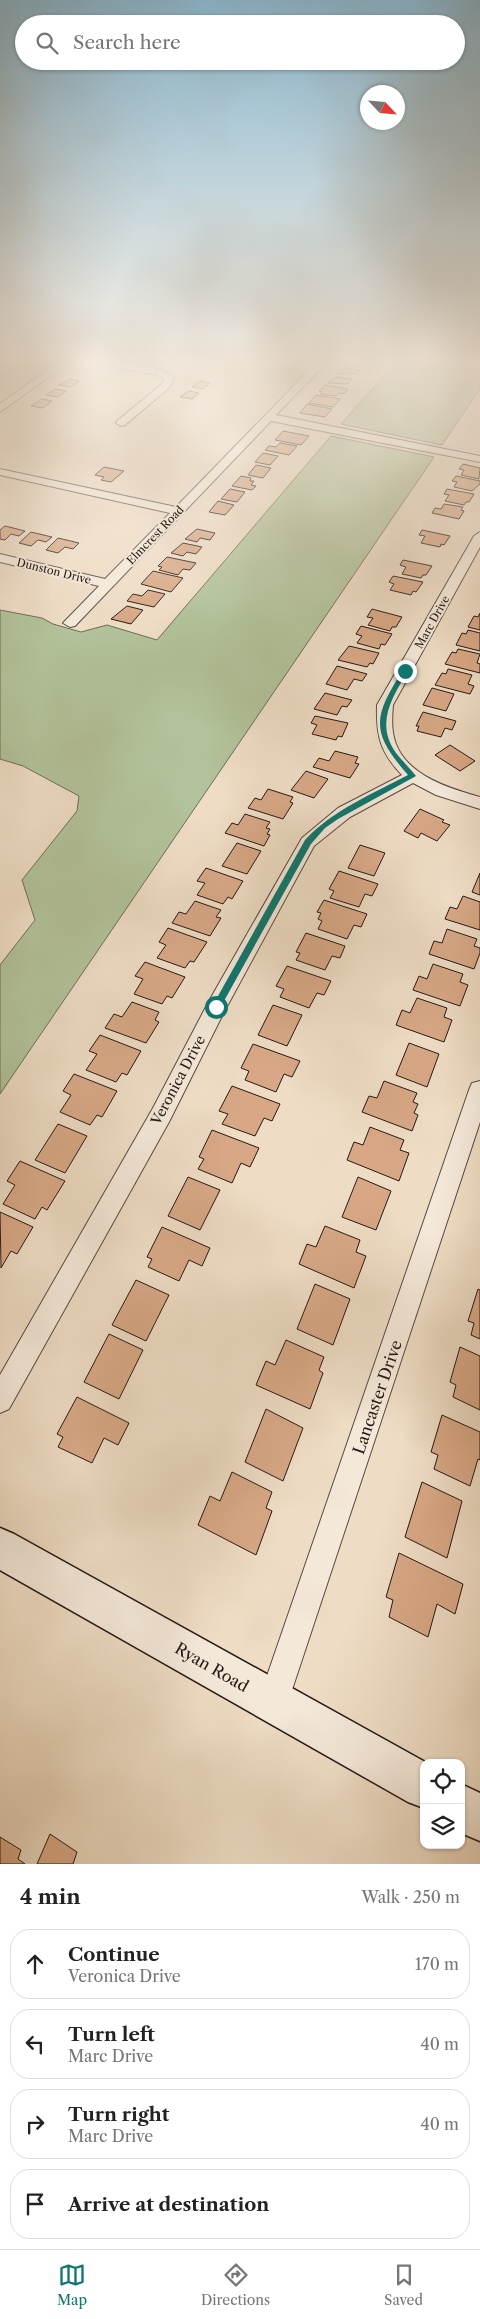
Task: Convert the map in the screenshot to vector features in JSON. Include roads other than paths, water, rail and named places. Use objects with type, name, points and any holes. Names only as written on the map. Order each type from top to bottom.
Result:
[{"type":"main road","name":"Ryan Road","points":[[0,1548],[420,1784]]},
{"type":"main road","points":[[465,1809],[480,1818]]},
{"type":"street","name":"Elmcrest Road","points":[[70,623],[240,447]]},
{"type":"street","points":[[419,447],[480,459]]},
{"type":"street","points":[[0,472],[179,511]]},
{"type":"street","name":"Marc Drive","points":[[480,536],[385,705],[382,722],[392,753],[413,776],[446,792],[480,804]]},
{"type":"street","name":"Dunston Drive","points":[[0,558],[108,584]]},
{"type":"street","name":"Veronica Drive","points":[[0,1400],[161,1115],[216,1007],[308,842],[323,826],[336,817],[413,776]]},
{"type":"street","name":"Lancaster Drive","points":[[273,1702],[480,1090]]}]
